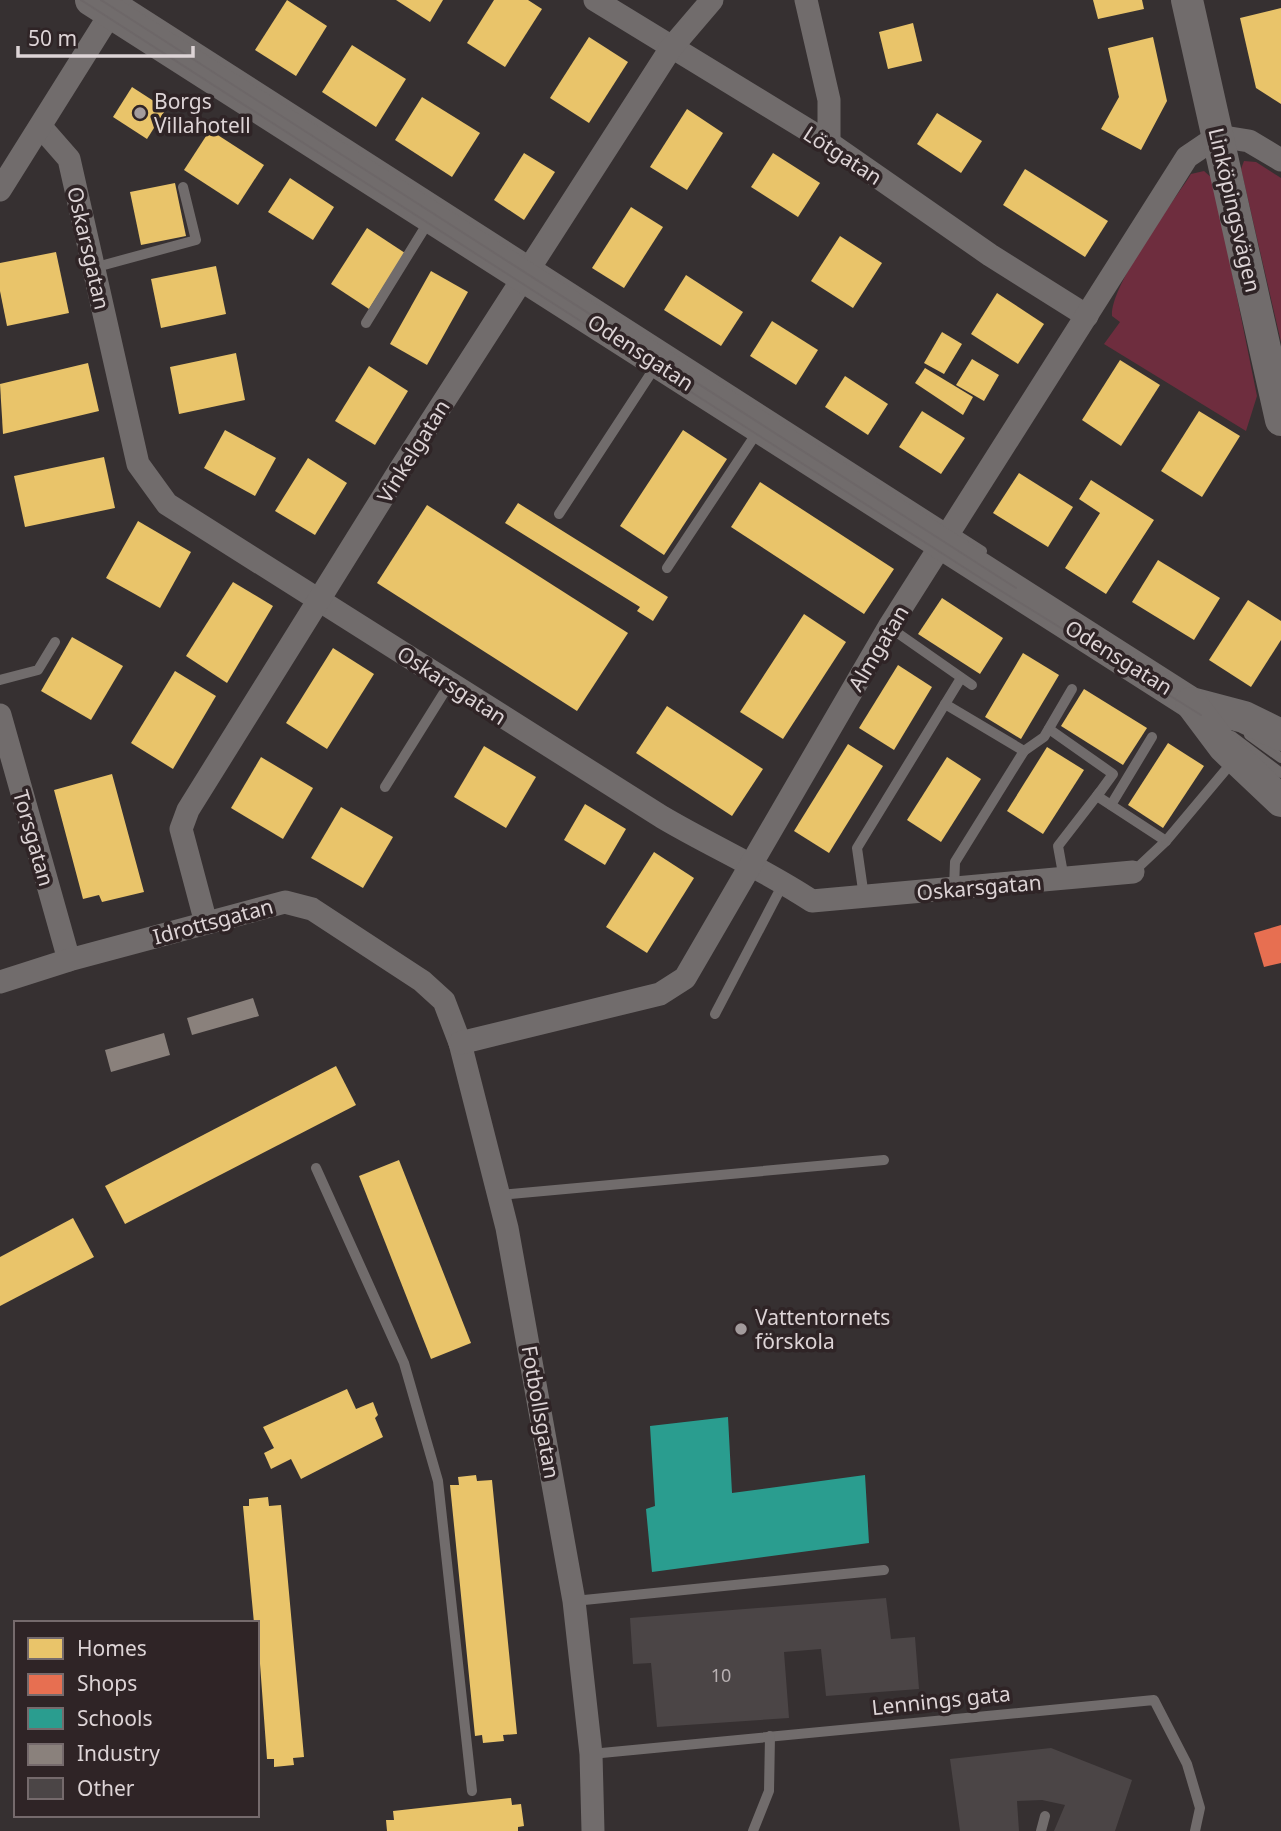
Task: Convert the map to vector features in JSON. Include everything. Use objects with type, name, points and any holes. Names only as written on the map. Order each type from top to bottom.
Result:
[{"type":"street","name":"Lötgatan","points":[[595,0],[829,143],[990,255],[1087,316]]},
{"type":"street","name":"Vinkelgatan","points":[[206,923],[181,829],[188,810],[401,468],[671,48],[712,0]]},
{"type":"street","points":[[806,0],[829,100],[829,143]]},
{"type":"street","name":"Linköpingsvägen","points":[[1186,0],[1280,413]]},
{"type":"street","points":[[0,190],[41,127],[111,3]]},
{"type":"street","name":"Odensgatan","points":[[111,3],[529,270],[658,362],[764,421],[947,537],[1199,708],[1244,717],[1281,735]]},
{"type":"street","name":"Oskarsgatan","points":[[41,127],[69,159],[138,464],[167,504],[662,817],[784,882],[812,901],[1133,872]]},
{"type":"street","points":[[1218,135],[1249,141],[1281,160]]},
{"type":"street","name":"Almgatan","points":[[460,1043],[660,994],[675,986],[693,968],[749,865],[889,627],[1187,157],[1218,135]]},
{"type":"street","name":"Odensgatan","points":[[1199,708],[1224,747],[1240,751],[1281,801]]},
{"type":"street","name":"Torsgatan","points":[[0,715],[69,960]]},
{"type":"street","name":"Idrottsgatan","points":[[0,982],[69,960],[285,902],[312,909],[411,974],[444,1001]]},
{"type":"street","name":"Fotbollsgatan","points":[[444,1001],[460,1043],[499,1195],[574,1601],[591,1754],[593,1831]]},
{"type":"lane","points":[[93,268],[196,240],[183,187]]},
{"type":"lane","points":[[366,323],[435,210]]},
{"type":"lane","points":[[529,270],[764,421],[667,568]]},
{"type":"lane","points":[[559,514],[658,362]]},
{"type":"lane","points":[[947,537],[996,561]]},
{"type":"lane","points":[[1040,592],[1199,708],[1281,758]]},
{"type":"lane","points":[[889,627],[972,685]]},
{"type":"lane","points":[[0,680],[38,670],[55,642]]},
{"type":"lane","points":[[864,898],[857,848],[961,678]]},
{"type":"lane","points":[[385,787],[450,683]]},
{"type":"lane","points":[[954,889],[954,862],[1024,751],[1044,737],[1072,689]]},
{"type":"lane","points":[[945,704],[1024,751]]},
{"type":"lane","points":[[1049,729],[1113,774],[1058,846],[1064,879]]},
{"type":"lane","points":[[1111,805],[1152,737]]},
{"type":"lane","points":[[1133,872],[1166,841],[1240,751],[1281,774]]},
{"type":"lane","points":[[1101,791],[1097,796],[1166,841]]},
{"type":"lane","points":[[715,1014],[784,882]]},
{"type":"lane","points":[[499,1195],[884,1160]]},
{"type":"lane","points":[[316,1168],[404,1363],[438,1480],[472,1791]]},
{"type":"lane","points":[[574,1601],[884,1570]]},
{"type":"lane","name":"Lennings gata","points":[[591,1754],[1154,1700],[1187,1764],[1200,1808],[1195,1831]]},
{"type":"lane","points":[[752,1831],[769,1791],[770,1736]]},
{"type":"lane","points":[[1041,1831],[1045,1816]]},
{"type":"shaded area","points":[[1244,161],[1256,162],[1281,178],[1281,342],[1241,169]]},
{"type":"shaded area","points":[[1204,171],[1213,179],[1257,396],[1246,431],[1104,344],[1120,322],[1112,316],[1114,302],[1131,265],[1191,174]]},
{"type":"building: Homes","points":[[287,0],[327,26],[296,76],[255,50]]},
{"type":"building: Homes","points":[[396,0],[443,0],[430,22]]},
{"type":"building: Homes","points":[[494,0],[528,0],[542,9],[505,67],[467,43]]},
{"type":"building: Homes","points":[[1093,0],[1142,0],[1144,9],[1098,19]]},
{"type":"building: Homes","points":[[1281,8],[1281,104],[1256,88],[1240,18]]},
{"type":"building: Homes","points":[[913,23],[922,61],[888,69],[879,32]]},
{"type":"building: Homes","points":[[589,37],[628,62],[589,123],[550,98]]},
{"type":"building: Homes","points":[[1153,37],[1167,101],[1141,150],[1101,129],[1119,97],[1108,48]]},
{"type":"building: Homes","points":[[352,45],[406,79],[376,127],[322,92]]},
{"type":"building: Homes","name":"Borgs Villahotell","points":[[132,87],[166,109],[147,139],[113,117]]},
{"type":"building: Homes","points":[[422,97],[480,133],[452,177],[395,140]]},
{"type":"building: Homes","points":[[687,109],[723,133],[687,190],[650,167]]},
{"type":"building: Homes","points":[[937,113],[982,141],[961,173],[917,144]]},
{"type":"building: Homes","points":[[210,130],[264,165],[238,205],[184,170]]},
{"type":"building: Homes","points":[[524,153],[555,172],[524,220],[494,200]]},
{"type":"building: Homes","points":[[773,153],[820,183],[798,217],[751,187]]},
{"type":"building: Homes","points":[[1025,169],[1108,221],[1085,257],[1003,205]]},
{"type":"building: Homes","points":[[290,178],[334,207],[313,240],[268,212]]},
{"type":"building: Homes","points":[[175,183],[186,236],[141,245],[130,192]]},
{"type":"building: Homes","points":[[631,207],[663,227],[624,288],[592,268]]},
{"type":"building: Homes","points":[[367,228],[405,253],[369,309],[331,284]]},
{"type":"building: Homes","points":[[840,236],[882,263],[853,308],[811,281]]},
{"type":"building: Homes","points":[[56,252],[69,313],[7,326],[0,291],[0,263]]},
{"type":"building: Homes","points":[[216,266],[226,314],[161,328],[151,279]]},
{"type":"building: Homes","points":[[431,271],[468,292],[427,365],[390,344]]},
{"type":"building: Homes","points":[[686,275],[743,312],[721,346],[664,310]]},
{"type":"building: Homes","points":[[997,293],[1044,324],[1018,364],[971,334]]},
{"type":"building: Homes","points":[[772,321],[818,350],[796,385],[750,356]]},
{"type":"building: Homes","points":[[942,332],[962,344],[944,374],[924,363]]},
{"type":"building: Homes","points":[[236,353],[245,400],[179,414],[170,367]]},
{"type":"building: Homes","points":[[972,359],[999,375],[984,401],[956,385]]},
{"type":"building: Homes","points":[[1120,360],[1160,385],[1121,446],[1082,420]]},
{"type":"building: Homes","points":[[88,363],[99,411],[3,434],[0,384]]},
{"type":"building: Homes","points":[[369,366],[408,391],[375,445],[335,421]]},
{"type":"building: Homes","points":[[925,368],[973,397],[963,415],[915,383]]},
{"type":"building: Homes","points":[[845,376],[888,404],[868,435],[825,407]]},
{"type":"building: Homes","points":[[922,411],[965,438],[941,474],[899,447]]},
{"type":"building: Homes","points":[[1199,411],[1240,436],[1202,497],[1161,471]]},
{"type":"building: Homes","points":[[225,430],[276,458],[255,496],[204,468]]},
{"type":"building: Homes","points":[[683,430],[727,459],[664,555],[620,526]]},
{"type":"building: Homes","points":[[104,457],[115,508],[25,527],[14,476]]},
{"type":"building: Homes","points":[[308,458],[347,483],[315,535],[275,511]]},
{"type":"building: Homes","points":[[1019,473],[1073,507],[1048,547],[993,513]]},
{"type":"building: Homes","points":[[1091,480],[1154,520],[1106,594],[1065,568],[1100,513],[1079,499]]},
{"type":"building: Homes","points":[[760,482],[894,569],[864,614],[731,527]]},
{"type":"building: Homes","points":[[518,503],[668,597],[653,621],[637,611],[640,607],[505,523]]},
{"type":"building: Homes","points":[[427,505],[628,633],[577,711],[377,583]]},
{"type":"building: Homes","points":[[138,521],[191,552],[160,608],[106,578]]},
{"type":"building: Homes","points":[[1158,560],[1220,598],[1194,640],[1132,602]]},
{"type":"building: Homes","points":[[233,582],[273,606],[227,683],[186,656]]},
{"type":"building: Homes","points":[[942,598],[1003,638],[980,674],[918,634]]},
{"type":"building: Homes","points":[[1248,600],[1281,621],[1281,640],[1251,687],[1209,660]]},
{"type":"building: Homes","points":[[804,614],[846,642],[783,739],[740,712]]},
{"type":"building: Homes","points":[[72,637],[123,666],[91,720],[41,691]]},
{"type":"building: Homes","points":[[333,648],[374,674],[327,749],[286,723]]},
{"type":"building: Homes","points":[[1023,653],[1059,675],[1021,739],[985,717]]},
{"type":"building: Homes","points":[[898,665],[932,687],[894,750],[859,728]]},
{"type":"building: Homes","points":[[175,671],[216,696],[173,769],[131,743]]},
{"type":"building: Homes","points":[[1084,689],[1147,728],[1123,765],[1061,726]]},
{"type":"building: Homes","points":[[667,706],[763,769],[732,816],[636,753]]},
{"type":"building: Homes","points":[[1168,743],[1204,766],[1163,828],[1128,805]]},
{"type":"building: Homes","points":[[848,744],[883,766],[829,853],[794,831]]},
{"type":"building: Homes","points":[[484,746],[536,777],[506,828],[454,797]]},
{"type":"building: Homes","points":[[1047,747],[1084,770],[1043,834],[1007,811]]},
{"type":"building: Homes","points":[[261,757],[313,788],[283,839],[231,808]]},
{"type":"building: Homes","points":[[947,757],[981,779],[941,842],[907,820]]},
{"type":"building: Homes","points":[[112,774],[144,892],[102,902],[99,895],[83,899],[54,790]]},
{"type":"building: Homes","points":[[585,804],[626,829],[605,865],[564,840]]},
{"type":"building: Homes","points":[[341,807],[393,837],[363,888],[311,858]]},
{"type":"building: Homes","points":[[654,852],[694,878],[647,953],[606,927]]},
{"type":"building: Homes","points":[[336,1066],[356,1105],[125,1224],[105,1186]]},
{"type":"building: Homes","points":[[399,1160],[471,1343],[431,1359],[359,1176]]},
{"type":"building: Homes","points":[[73,1218],[94,1257],[0,1306],[0,1257]]},
{"type":"building: Homes","points":[[347,1389],[356,1409],[373,1402],[378,1415],[375,1418],[383,1437],[301,1479],[291,1459],[271,1469],[264,1453],[274,1448],[263,1427]]},
{"type":"building: Homes","points":[[476,1475],[477,1481],[492,1480],[517,1734],[503,1735],[504,1741],[483,1743],[482,1735],[475,1736],[450,1485],[459,1485],[458,1477]]},
{"type":"building: Homes","points":[[268,1497],[269,1506],[281,1505],[304,1757],[293,1758],[294,1765],[274,1767],[274,1759],[267,1759],[259,1621],[254,1621],[243,1506],[249,1506],[249,1499]]},
{"type":"building: Homes","points":[[511,1798],[512,1805],[521,1804],[524,1826],[518,1827],[518,1831],[387,1831],[386,1820],[394,1820],[393,1811]]},
{"type":"building: Shops","points":[[1281,925],[1281,963],[1264,967],[1254,933]]},
{"type":"building: Schools","points":[[728,1417],[732,1493],[865,1475],[869,1543],[652,1572],[646,1509],[655,1506],[650,1426]]},
{"type":"building: Industry","points":[[253,998],[259,1016],[192,1035],[187,1018]]},
{"type":"building: Industry","points":[[164,1033],[170,1055],[111,1072],[105,1050]]},
{"type":"building: Other","points":[[886,1598],[891,1639],[915,1637],[919,1689],[826,1696],[821,1649],[784,1652],[789,1718],[657,1727],[651,1663],[633,1664],[630,1618]]},
{"type":"building: Other","points":[[1051,1748],[1132,1780],[1115,1831],[1054,1831],[1065,1805],[1042,1800],[1017,1801],[1019,1831],[960,1831],[950,1759]]},
{"type":"tram line","points":[[81,0],[982,579],[1201,715]]},
{"type":"tram line","points":[[101,0],[1016,588]]},
{"type":"place","name":"Borgs Villahotell","points":[[140,113]]},
{"type":"place","name":"Vattentornets förskola","points":[[741,1329]]}]
